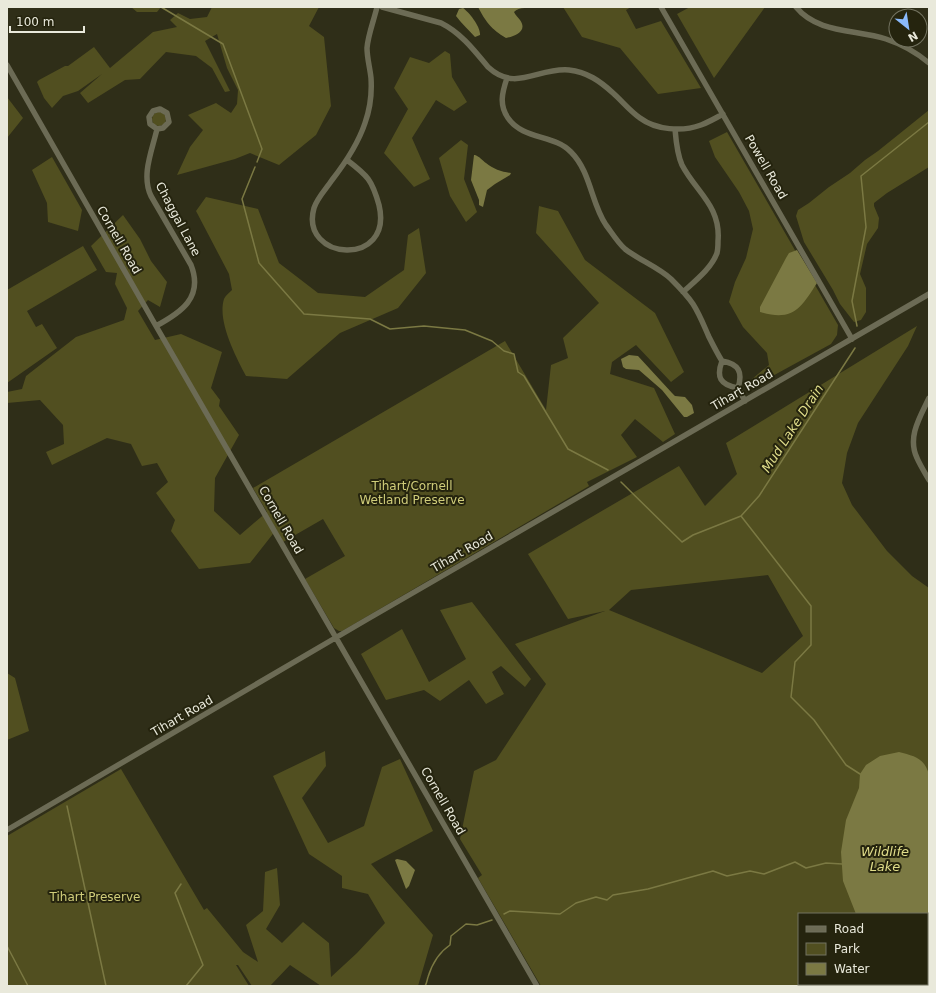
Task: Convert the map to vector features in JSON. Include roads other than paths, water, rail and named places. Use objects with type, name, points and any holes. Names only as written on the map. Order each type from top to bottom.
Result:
[{"type":"street","points":[[347,160],[365,174],[371,181],[381,216],[378,230],[370,242],[358,249],[346,251],[334,248],[322,240],[315,228],[313,218],[314,209],[317,201],[347,160],[363,130],[370,106],[371,87],[367,46],[377,7]]},
{"type":"street","points":[[382,7],[441,22],[460,35],[493,72],[507,78],[522,79],[557,70],[582,72],[601,82],[640,119],[657,127],[675,129],[700,125],[723,114]]},
{"type":"street","name":"Powell Road","points":[[661,7],[852,339]]},
{"type":"street","points":[[796,7],[804,15],[816,23],[844,31],[887,40],[908,50],[929,63]]},
{"type":"street","name":"Cornell Road","points":[[7,65],[537,986]]},
{"type":"street","points":[[507,78],[503,91],[502,106],[512,124],[522,131],[560,143],[571,151],[584,169],[595,203],[605,224],[624,248],[670,278],[692,302],[700,315],[710,339],[722,361],[734,365],[738,370],[740,376],[738,388],[745,401]]},
{"type":"street","name":"Chaggal Lane","points":[[156,326],[173,317],[185,307],[192,296],[194,283],[191,265],[147,187],[147,173],[157,129]]},
{"type":"street","points":[[675,129],[676,146],[682,163],[692,181],[715,213],[719,235],[717,252],[709,266],[683,292]]},
{"type":"street","name":"Tihart Road","points":[[7,830],[929,294]]},
{"type":"street","points":[[722,361],[719,372],[720,378],[726,385],[738,388]]},
{"type":"street","points":[[929,398],[915,427],[914,443],[917,458],[929,480]]},
{"type":"water","points":[[478,7],[538,7],[516,10],[514,12],[522,24],[521,30],[513,36],[506,38],[489,25]]},
{"type":"water","points":[[463,8],[477,24],[480,35],[475,37],[456,16],[459,9]]},
{"type":"water","points":[[474,155],[495,169],[511,173],[487,190],[483,207],[479,205],[479,200],[471,180]]},
{"type":"water","points":[[797,250],[817,283],[801,306],[795,311],[781,315],[771,315],[760,312],[760,307],[786,258],[789,253]]},
{"type":"water","points":[[629,355],[638,356],[675,396],[685,397],[692,405],[694,413],[684,417],[662,390],[639,370],[626,369],[623,367],[621,359]]},
{"type":"water","name":"Wildlife Lake","points":[[899,752],[914,757],[922,761],[929,775],[929,974],[928,913],[856,913],[843,881],[841,852],[846,820],[859,788],[860,774],[866,765],[880,756]]},
{"type":"water","points":[[395,860],[406,861],[415,870],[409,886],[406,889]]},
{"type":"waterway","points":[[161,7],[223,44],[262,149],[257,162]]},
{"type":"waterway","name":"Mud Lake Drain","points":[[857,326],[852,301],[866,227],[861,176],[929,122]]},
{"type":"waterway","points":[[255,167],[242,199],[259,263],[304,314],[370,319],[390,329],[424,326],[465,330],[492,341],[504,351],[514,354],[518,372],[524,376],[568,449],[608,470]]},
{"type":"waterway","name":"Mud Lake Drain","points":[[741,516],[759,496],[855,348]]},
{"type":"waterway","points":[[621,482],[682,542],[693,535],[741,516],[811,606],[811,645],[795,662],[791,697],[814,720],[846,765],[860,774]]},
{"type":"waterway","points":[[67,806],[106,986]]},
{"type":"waterway","points":[[504,914],[510,911],[560,914],[576,903],[596,897],[607,900],[613,895],[648,889],[713,871],[727,876],[750,871],[764,874],[795,862],[806,868],[826,863],[842,864]]},
{"type":"waterway","points":[[181,884],[175,893],[203,965],[186,986]]},
{"type":"waterway","points":[[425,986],[431,968],[436,959],[450,945],[451,936],[466,924],[477,925],[492,920]]},
{"type":"waterway","points":[[7,946],[28,986]]},
{"type":"park label","name":"Tihart/Cornell Wetland Preserve","points":[[412,493]]},
{"type":"park label","name":"Tihart Preserve","points":[[95,897]]}]
